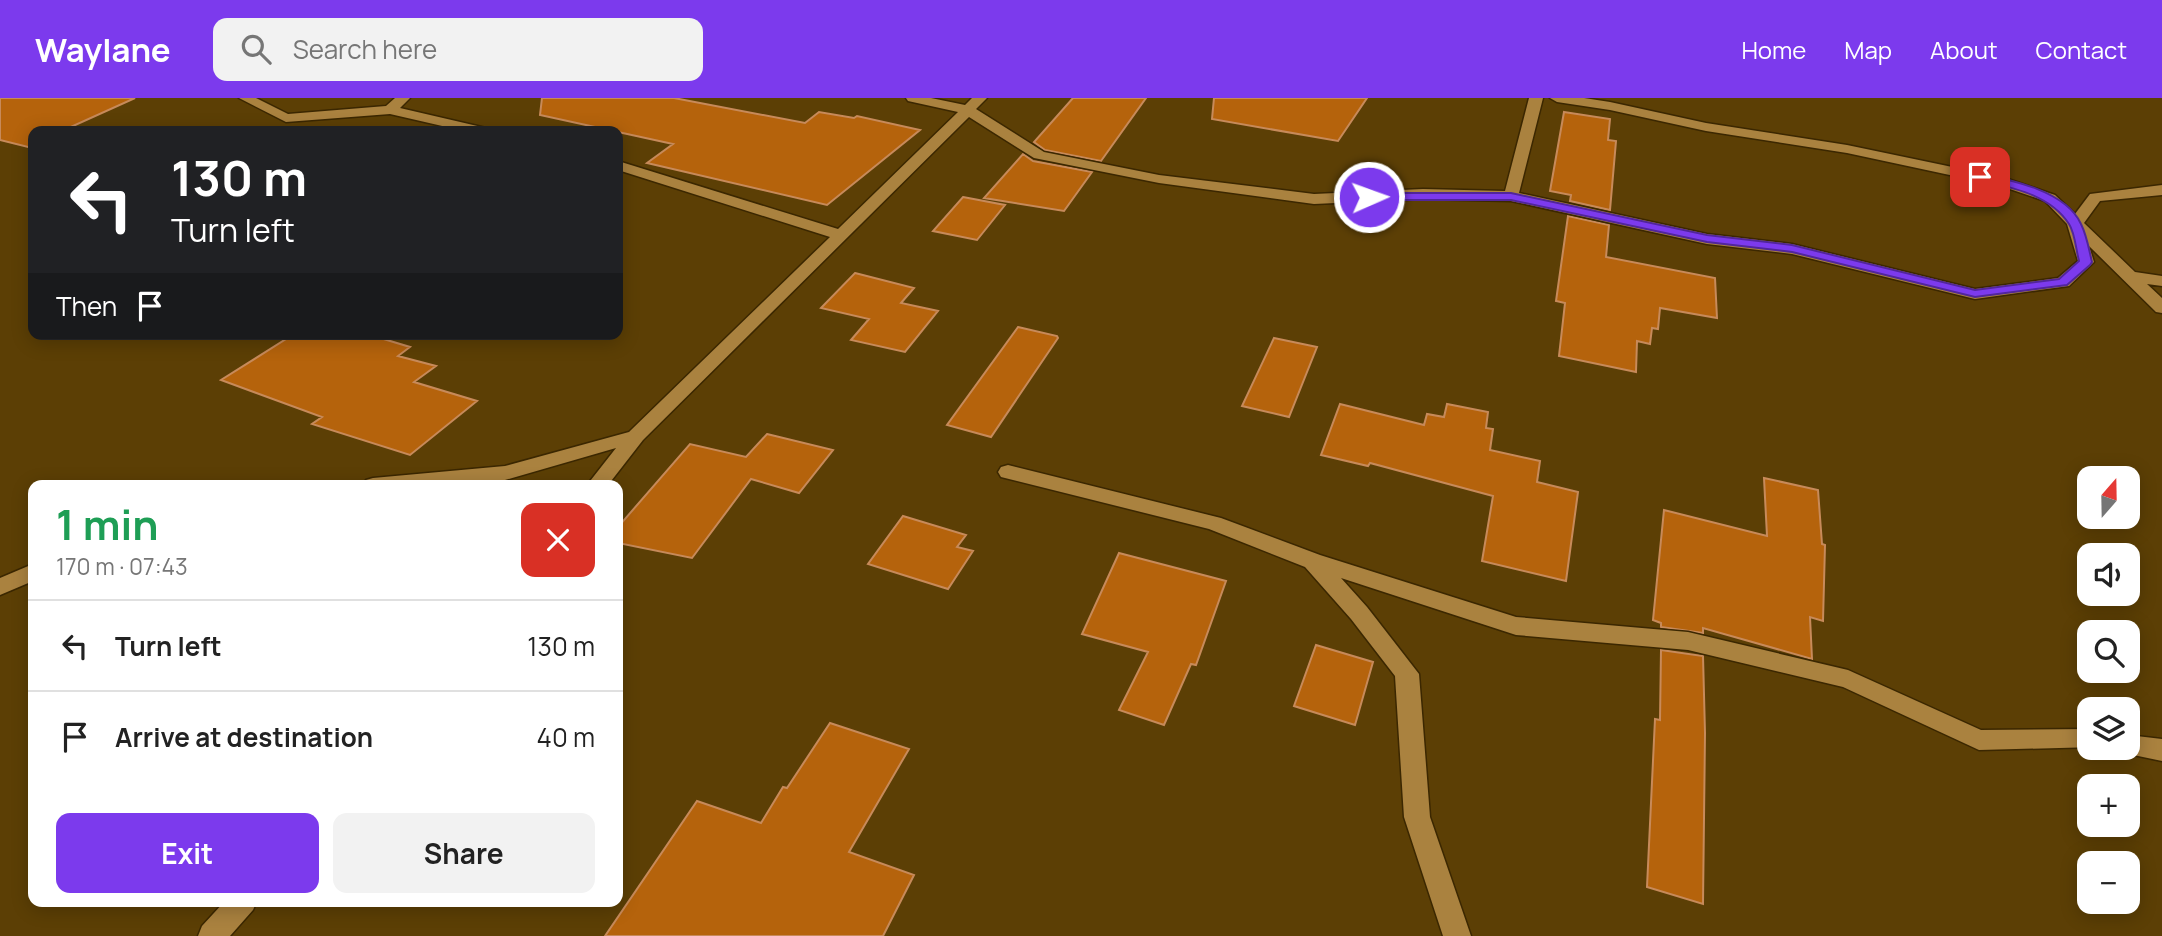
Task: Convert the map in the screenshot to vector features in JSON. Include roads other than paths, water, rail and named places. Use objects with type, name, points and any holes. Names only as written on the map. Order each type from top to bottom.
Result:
[{"type":"street","points":[[246,98],[286,118],[390,110],[459,126]]},
{"type":"street","points":[[390,110],[403,98]]},
{"type":"street","points":[[913,98],[974,104],[1039,155],[1159,179],[1314,199],[1423,194],[1511,196],[1707,239],[1792,248],[1975,293],[2063,282],[2086,262],[2075,223]]},
{"type":"street","points":[[1511,196],[1536,98]]},
{"type":"street","points":[[1556,98],[1610,106],[1706,127],[1847,149],[2005,182],[2050,198],[2162,308]]},
{"type":"street","points":[[601,480],[636,436],[974,104]]},
{"type":"street","points":[[623,166],[841,235]]},
{"type":"street","points":[[2075,223],[2095,197],[2162,190]]},
{"type":"street","points":[[2128,276],[2162,281]]},
{"type":"street","points":[[428,480],[505,473],[636,436]]},
{"type":"street","points":[[1008,472],[1214,523],[1312,561],[1517,626],[1688,641],[1848,679],[1979,740],[2077,739]]},
{"type":"street","points":[[1312,561],[1359,613],[1407,674],[1417,817],[1457,936]]},
{"type":"street","points":[[0,587],[28,574]]},
{"type":"street","points":[[2140,747],[2162,750]]},
{"type":"street","points":[[212,936],[238,907]]}]
